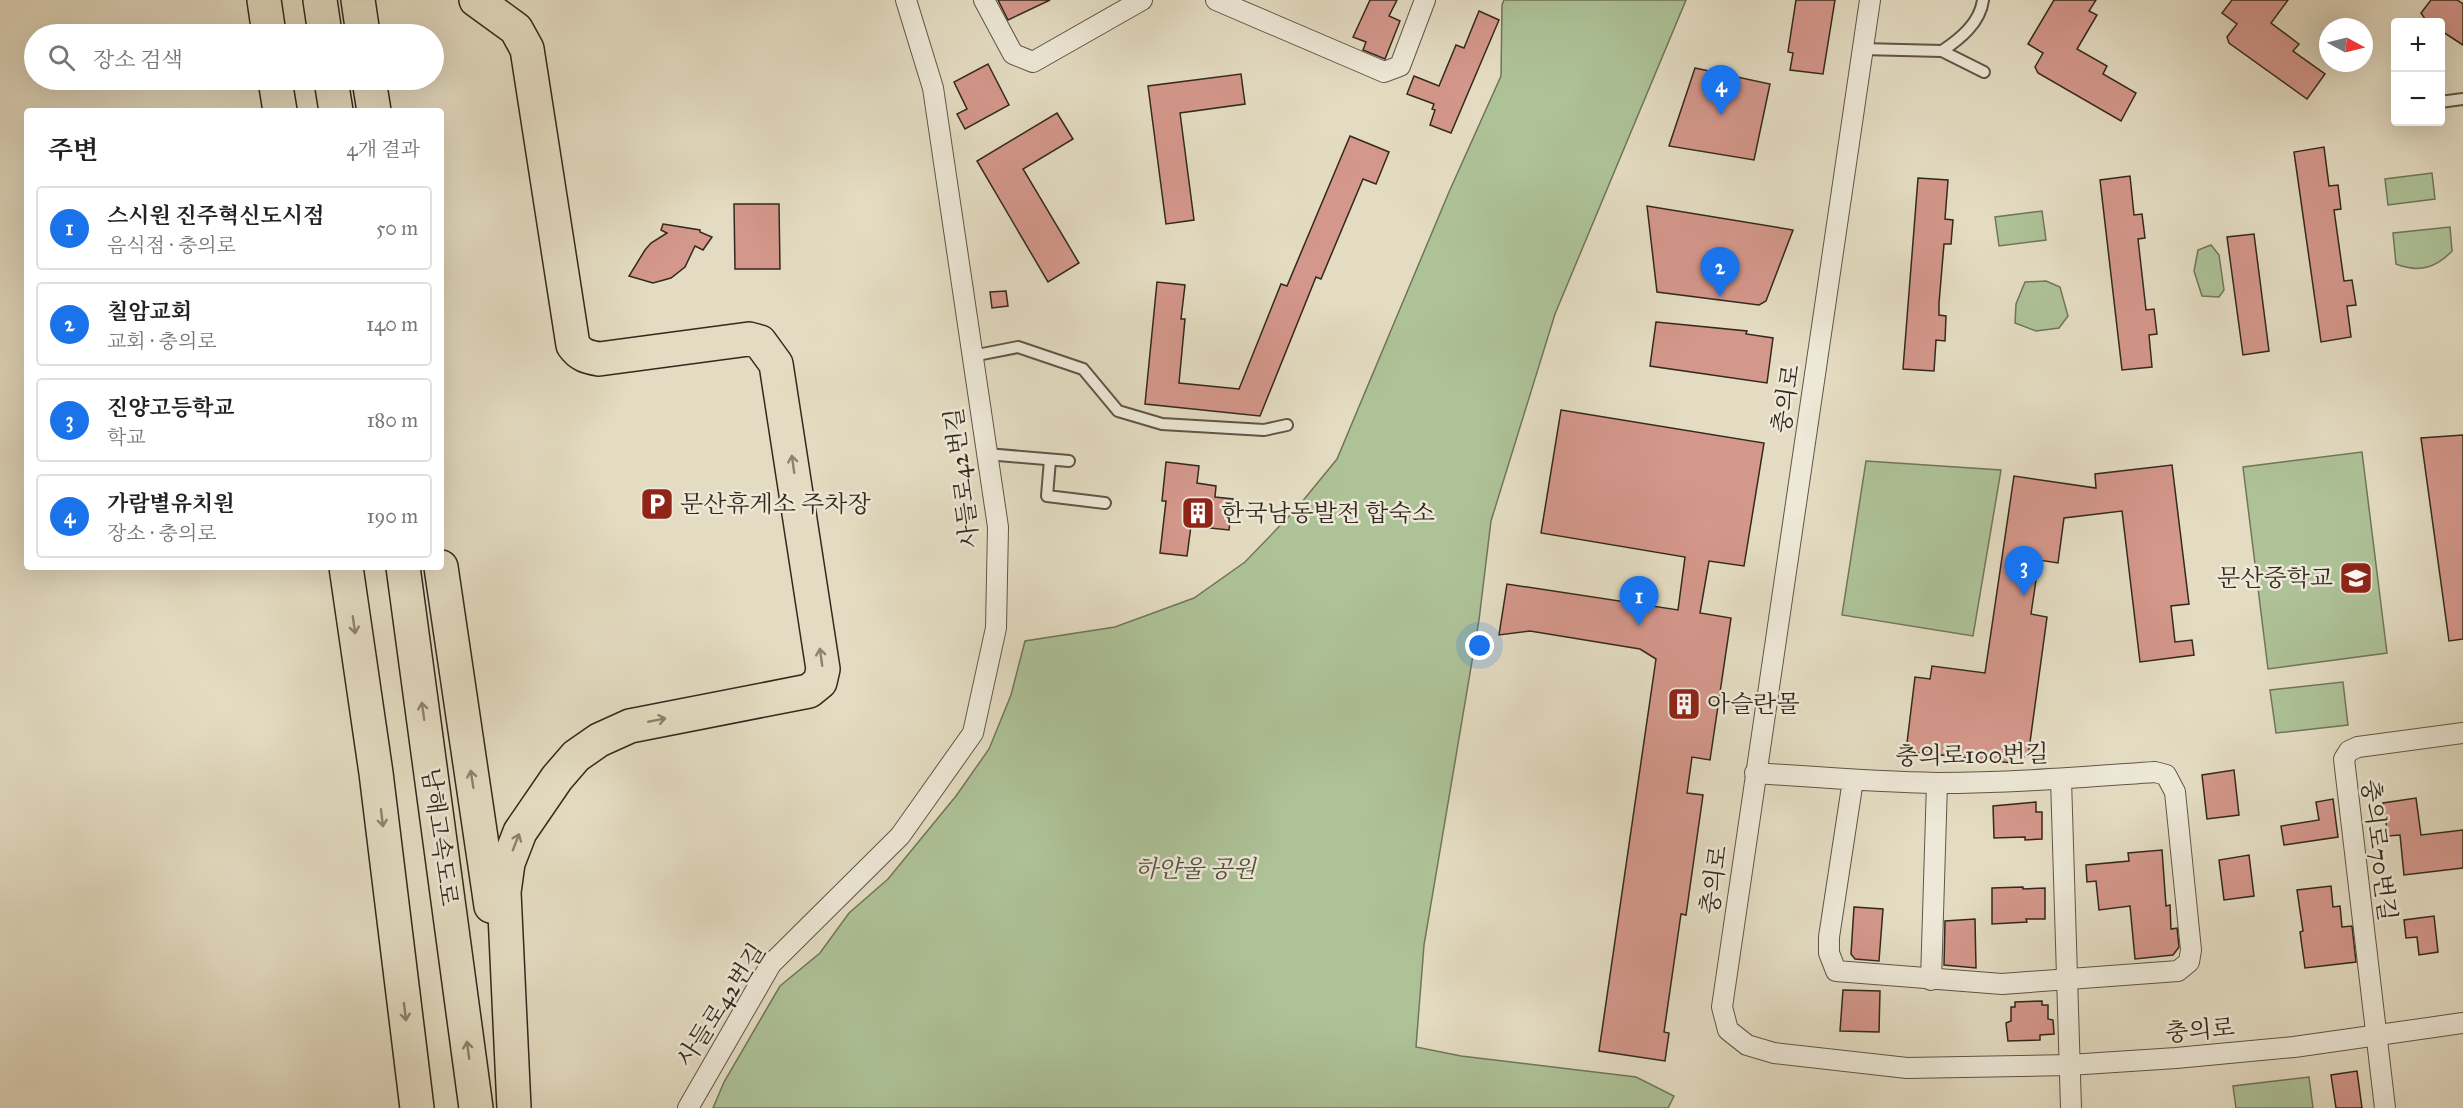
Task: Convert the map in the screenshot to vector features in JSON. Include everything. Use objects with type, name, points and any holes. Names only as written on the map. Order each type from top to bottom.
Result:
[{"type":"highway","points":[[264,0],[267,24]]},
{"type":"highway","points":[[320,0],[324,24]]},
{"type":"highway","points":[[358,0],[362,24]]},
{"type":"highway","points":[[476,0],[516,29],[527,49],[573,345],[578,352],[586,357],[599,359],[749,339],[760,342],[776,364],[823,669],[820,682],[809,691],[630,726],[598,740],[576,756],[537,805],[520,832],[508,863],[504,892],[513,1108]]},
{"type":"highway","points":[[277,90],[280,108]]},
{"type":"highway","points":[[333,90],[336,108]]},
{"type":"highway","points":[[371,90],[374,108]]},
{"type":"highway","points":[[346,570],[376,773],[417,1108]]},
{"type":"highway","name":"남해고속도로","points":[[403,570],[476,1108]]},
{"type":"highway","points":[[441,570],[497,945],[513,1108]]},
{"type":"street","points":[[984,0],[1013,54],[1033,62],[1142,0]]},
{"type":"street","points":[[1216,0],[1384,72],[1400,66],[1425,0]]},
{"type":"street","name":"충의로","points":[[1870,0],[1722,1007],[1728,1030],[1747,1045],[1774,1053],[1907,1068],[2068,1065],[2294,1047],[2463,1023]]},
{"type":"street","name":"사들로42번길","points":[[688,1108],[771,964],[900,836],[973,733],[996,628],[998,527],[933,88],[910,2]]},
{"type":"street","name":"충의로70번길","points":[[2377,1035],[2344,759],[2349,751],[2358,747],[2463,732]]},
{"type":"street","points":[[1853,780],[1834,896],[1829,954],[1836,971],[2002,984],[2178,971],[2189,962],[2191,950],[2175,792],[2166,775],[2155,772],[2061,779]]},
{"type":"street","name":"충의로100번길","points":[[1755,773],[1937,783],[2061,779],[2071,1108]]},
{"type":"street","points":[[1931,980],[1937,783]]},
{"type":"street","points":[[2377,1035],[2385,1108]]},
{"type":"lane","points":[[1942,51],[1965,36],[1983,0]]},
{"type":"lane","points":[[1862,49],[1942,51],[1977,66],[1984,72]]},
{"type":"lane","points":[[2445,101],[2463,99]]},
{"type":"lane","points":[[972,356],[1018,347],[1083,369],[1118,411],[1162,424],[1264,430],[1287,425]]},
{"type":"lane","points":[[987,454],[1069,461]]},
{"type":"lane","points":[[1050,460],[1047,496],[1105,503]]},
{"type":"green space","name":"하얀울 공원","points":[[1504,0],[1686,0],[1555,314],[1491,521],[1479,620],[1424,945],[1416,1047],[1461,1056],[1636,1077],[1674,1096],[1668,1108],[713,1108],[724,1082],[780,986],[820,953],[849,913],[888,879],[956,796],[989,749],[1011,695],[1025,641],[1115,627],[1194,598],[1245,562],[1297,508],[1337,459],[1449,192],[1501,76],[1502,5]]},
{"type":"green space","points":[[2432,173],[2435,199],[2388,205],[2385,179]]},
{"type":"green space","points":[[2042,211],[2046,240],[1999,246],[1995,217]]},
{"type":"green space","points":[[2450,227],[2452,251],[2446,257],[2433,265],[2420,268],[2396,264],[2393,233]]},
{"type":"green space","points":[[2211,245],[2219,255],[2224,290],[2219,297],[2202,296],[2194,271],[2198,250]]},
{"type":"green space","points":[[2046,281],[2060,287],[2068,316],[2059,328],[2036,331],[2015,323],[2016,304],[2025,282]]},
{"type":"green space","points":[[2362,452],[2387,653],[2268,669],[2243,467]]},
{"type":"green space","points":[[1866,461],[2001,470],[1973,636],[1842,615]]},
{"type":"green space","points":[[2343,682],[2348,725],[2276,733],[2270,690]]},
{"type":"green space","points":[[2309,1077],[2313,1108],[2236,1108],[2233,1086]]},
{"type":"building","points":[[998,0],[1050,0],[1008,20]]},
{"type":"building","points":[[1370,0],[1397,0],[1389,16],[1400,21],[1385,59],[1363,50],[1366,42],[1353,37]]},
{"type":"building","points":[[1796,0],[1835,0],[1823,74],[1790,70],[1793,53],[1788,52]]},
{"type":"building","points":[[2054,0],[2096,0],[2089,11],[2097,15],[2077,49],[2107,66],[2103,74],[2136,93],[2121,121],[2038,73],[2035,67],[2043,53],[2028,44]]},
{"type":"building","points":[[2232,0],[2288,0],[2271,23],[2299,44],[2293,51],[2319,72],[2325,74],[2307,99],[2229,43],[2227,37],[2237,24],[2222,13]]},
{"type":"building","points":[[2431,0],[2457,0],[2463,4],[2463,45],[2445,33],[2445,18],[2424,18],[2421,13]]},
{"type":"building","points":[[1479,11],[1499,20],[1451,133],[1430,125],[1435,110],[1432,109],[1434,104],[1407,94],[1414,76],[1439,86],[1456,45],[1464,48]]},
{"type":"building","points":[[988,64],[1009,105],[965,129],[957,114],[967,109],[954,82]]},
{"type":"building","points":[[1695,68],[1770,84],[1754,160],[1669,146]]},
{"type":"building","points":[[1241,74],[1245,104],[1180,113],[1194,220],[1166,224],[1148,86]]},
{"type":"building","points":[[1057,113],[1073,139],[1023,169],[1079,263],[1048,282],[977,161]]},
{"type":"building","points":[[1350,136],[1389,152],[1376,184],[1363,179],[1321,279],[1316,277],[1260,416],[1145,404],[1157,282],[1185,285],[1181,319],[1185,319],[1179,383],[1239,389],[1281,284],[1287,286]]},
{"type":"building","points":[[2324,147],[2329,186],[2338,185],[2341,209],[2334,210],[2344,281],[2352,280],[2356,305],[2347,306],[2351,337],[2321,342],[2294,152]]},
{"type":"building","points":[[2130,176],[2134,215],[2142,214],[2145,238],[2138,239],[2146,310],[2154,309],[2157,334],[2149,335],[2152,367],[2122,370],[2100,180]]},
{"type":"building","points":[[1918,178],[1948,180],[1945,219],[1953,220],[1951,244],[1944,244],[1939,303],[1939,315],[1946,316],[1945,341],[1936,340],[1934,371],[1903,369]]},
{"type":"building","points":[[734,204],[779,204],[780,269],[735,269]]},
{"type":"building","points":[[1647,206],[1793,230],[1766,301],[1759,305],[1657,292]]},
{"type":"building","points":[[663,224],[700,230],[712,237],[703,250],[695,246],[685,267],[671,278],[653,283],[629,276],[651,243],[667,233],[661,230]]},
{"type":"building","points":[[2254,234],[2269,351],[2243,355],[2227,237]]},
{"type":"building","points":[[1006,291],[1008,306],[992,308],[990,292]]},
{"type":"building","points":[[1656,322],[1747,331],[1746,334],[1773,338],[1767,383],[1650,366]]},
{"type":"building","points":[[1561,410],[1764,443],[1744,566],[1709,561],[1700,613],[1731,618],[1710,760],[1692,757],[1687,793],[1703,795],[1686,915],[1681,914],[1664,1032],[1669,1033],[1665,1061],[1599,1051],[1656,659],[1640,649],[1530,631],[1499,635],[1507,584],[1678,610],[1685,557],[1541,533]]},
{"type":"building","points":[[2463,435],[2463,639],[2449,641],[2421,438]]},
{"type":"building","name":"한국남동발전 합숙소","points":[[1166,462],[1199,466],[1197,483],[1216,486],[1215,497],[1233,499],[1229,530],[1191,526],[1187,556],[1160,553],[1166,501],[1162,501]]},
{"type":"building","points":[[2172,465],[2189,604],[2171,606],[2175,642],[2192,640],[2194,655],[2140,662],[2122,511],[2064,518],[2058,563],[2039,560],[2031,614],[2047,617],[2028,757],[2013,755],[2012,763],[1906,751],[1915,677],[1930,679],[1932,666],[1985,673],[2014,476],[2096,488],[2095,474]]},
{"type":"building","points":[[2234,770],[2239,815],[2207,819],[2202,775]]},
{"type":"building","points":[[2416,798],[2421,835],[2463,830],[2463,868],[2404,875],[2400,835],[2388,836],[2383,803]]},
{"type":"building","points":[[2333,799],[2338,837],[2284,845],[2281,826],[2319,820],[2316,802]]},
{"type":"building","points":[[2036,802],[2036,812],[2042,812],[2042,839],[1994,838],[1993,806]]},
{"type":"building","points":[[2162,850],[2166,906],[2170,905],[2171,929],[2177,928],[2179,947],[2173,955],[2135,959],[2130,906],[2099,910],[2096,881],[2087,882],[2086,865],[2129,861],[2128,853]]},
{"type":"building","points":[[2249,855],[2254,896],[2224,900],[2219,860]]},
{"type":"building","points":[[2331,886],[2333,907],[2340,906],[2342,927],[2352,926],[2356,962],[2305,968],[2297,890]]},
{"type":"building","points":[[2023,887],[2023,889],[2045,888],[2045,919],[1992,924],[1992,888]]},
{"type":"building","points":[[1854,907],[1883,909],[1879,961],[1855,959],[1851,954]]},
{"type":"building","points":[[2434,916],[2438,952],[2419,955],[2417,937],[2406,938],[2404,920]]},
{"type":"building","points":[[1975,919],[1976,968],[1944,965],[1945,921]]},
{"type":"building","points":[[1843,990],[1880,991],[1879,1032],[1840,1031]]},
{"type":"building","points":[[2042,1001],[2042,1005],[2048,1005],[2048,1019],[2053,1020],[2054,1034],[2040,1035],[2040,1040],[2008,1041],[2006,1023],[2011,1021],[2011,1007],[2015,1007],[2015,1002]]},
{"type":"building","points":[[2357,1071],[2362,1108],[2336,1108],[2331,1075]]},
{"type":"place","name":"가람별유치원","points":[[1721,115]]},
{"type":"place","name":"칠암교회","points":[[1720,297]]},
{"type":"place","name":"문산휴게소 주차장","points":[[657,504]]},
{"type":"place","name":"한국남동발전 합숙소","points":[[1198,513]]},
{"type":"place","name":"문산중학교","points":[[2356,578]]},
{"type":"place","name":"진양고등학교","points":[[2024,596]]},
{"type":"place","name":"스시원 진주혁신도시점","points":[[1639,626]]},
{"type":"place","name":"아슬란몰","points":[[1684,704]]}]
